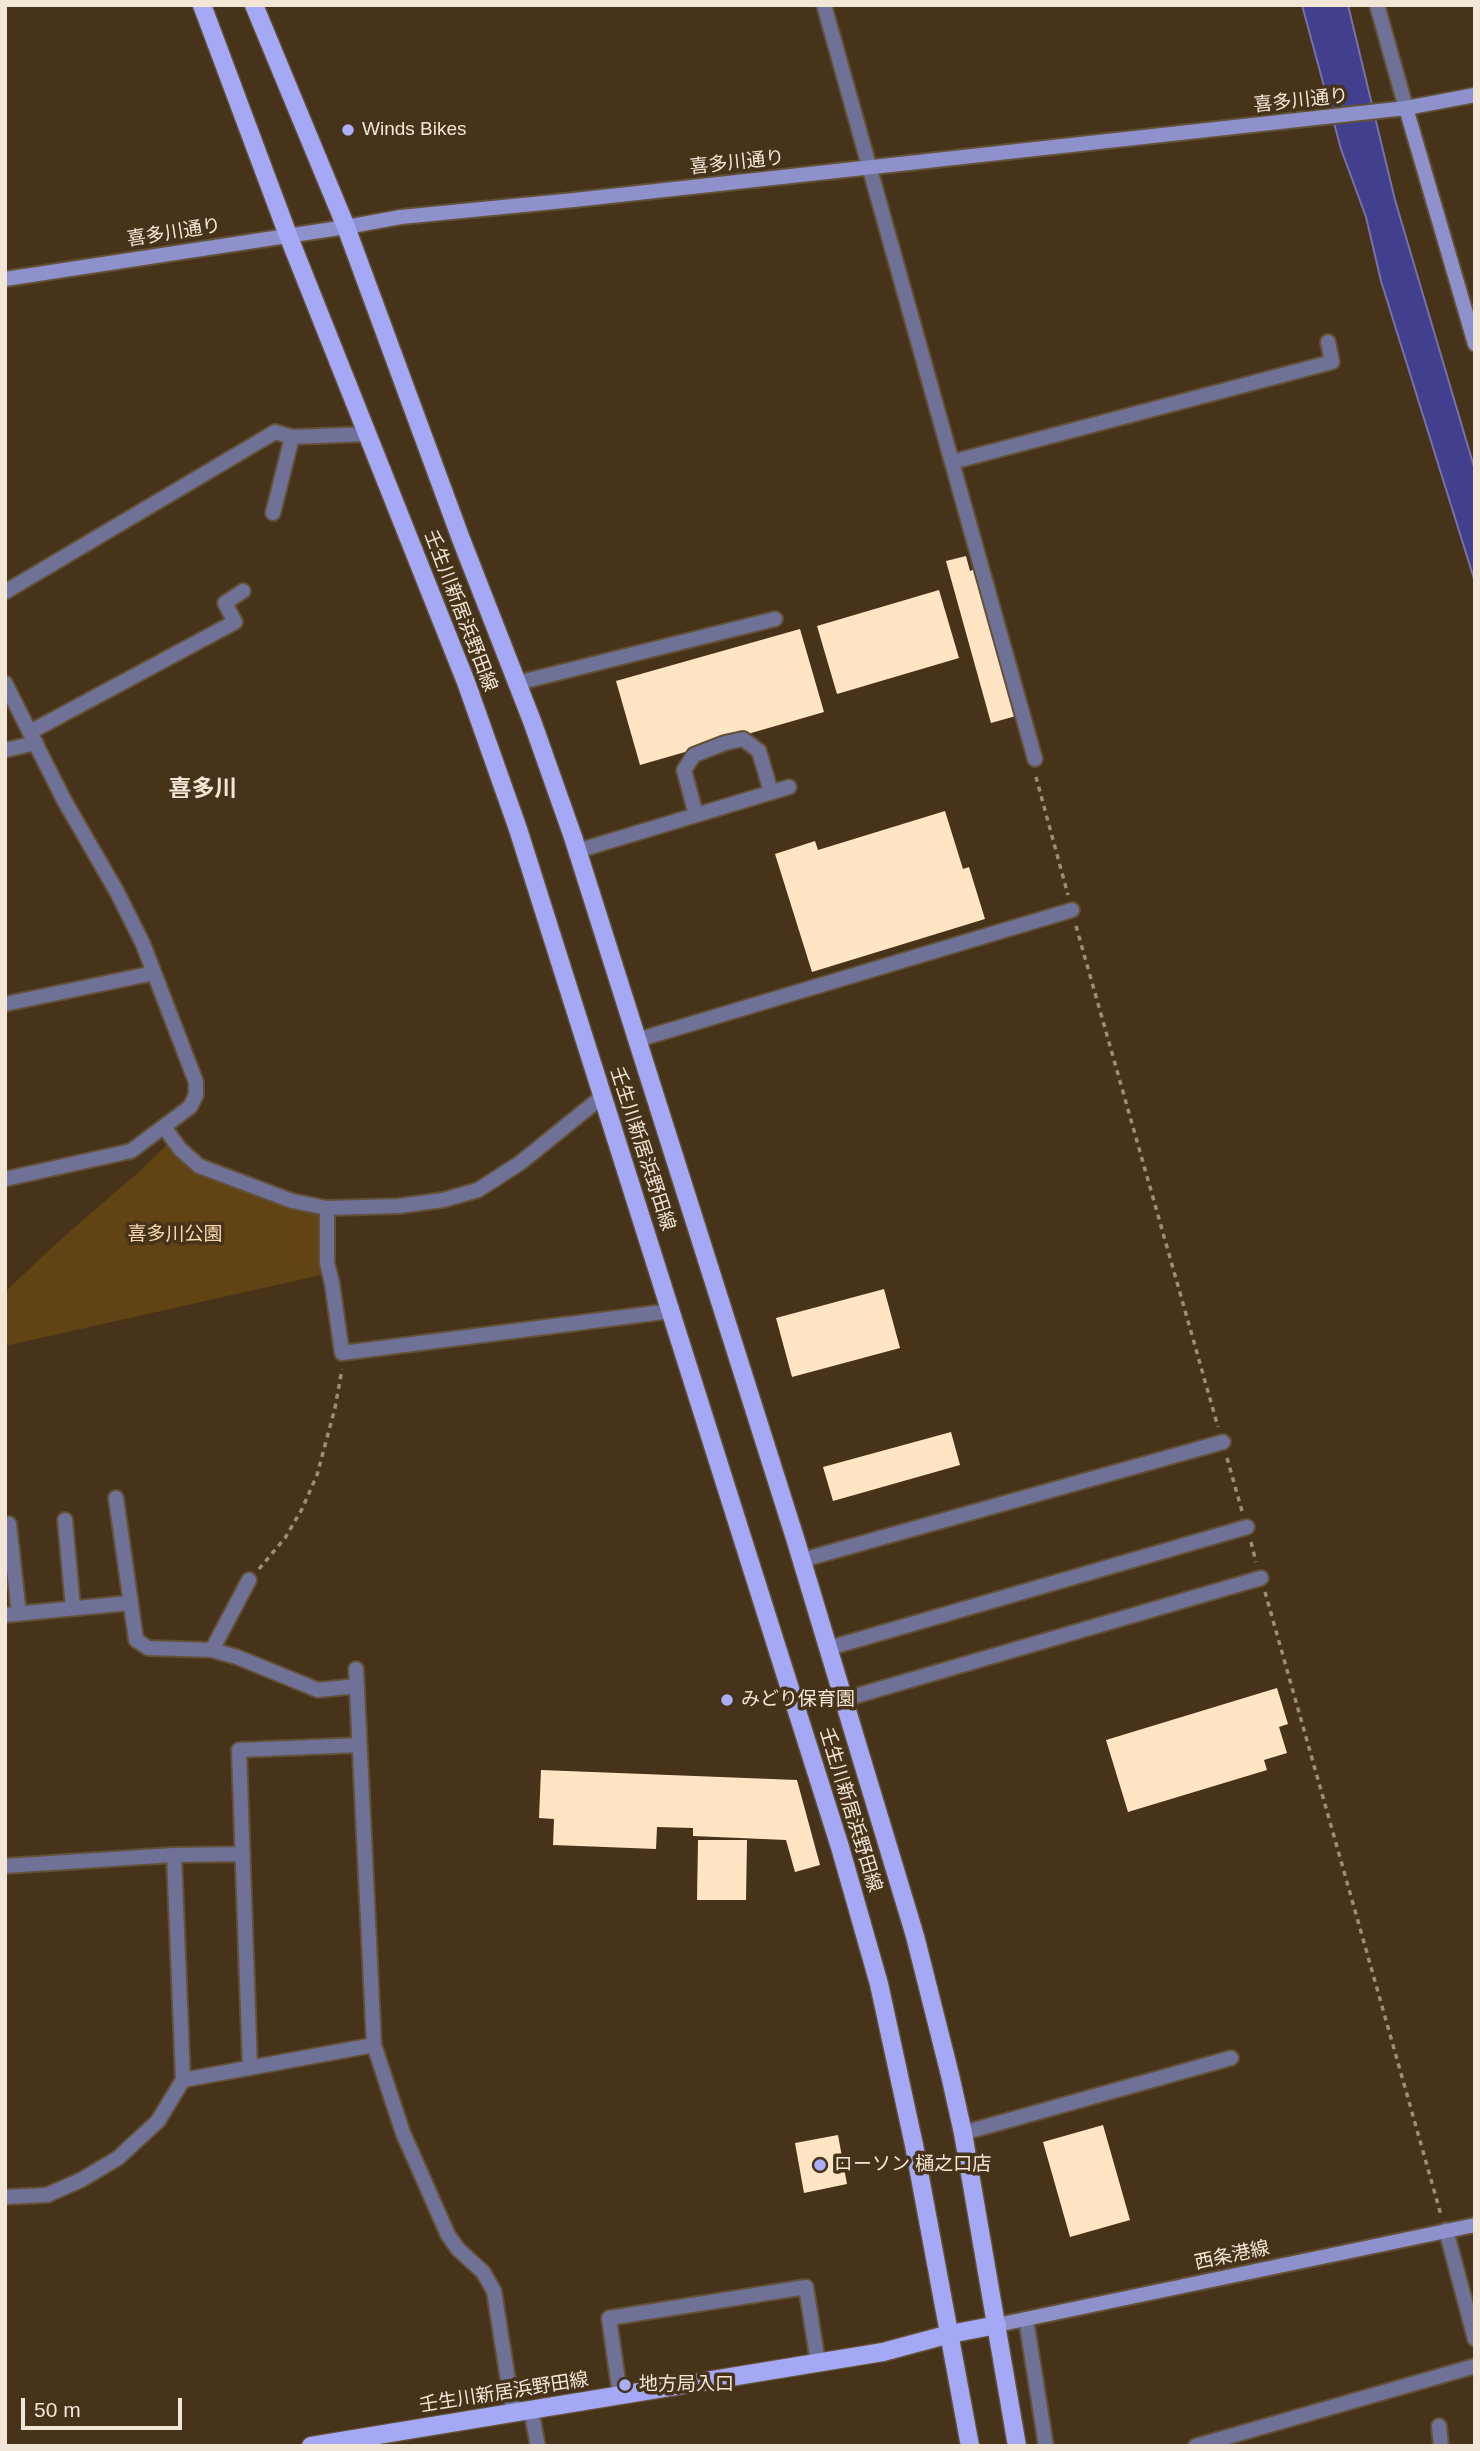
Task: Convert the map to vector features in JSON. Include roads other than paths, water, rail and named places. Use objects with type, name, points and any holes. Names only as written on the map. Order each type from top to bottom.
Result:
[{"type":"main road","name":"壬生川新居浜野田線","points":[[202,5],[288,235],[466,682],[518,829],[841,1847],[875,1971],[914,2146],[970,2446]]},
{"type":"main road","name":"壬生川新居浜野田線","points":[[254,5],[346,227],[577,851],[802,1560],[915,1936],[963,2133],[1017,2446]]},
{"type":"main road","name":"壬生川新居浜野田線","points":[[311,2446],[883,2352],[997,2325]]},
{"type":"street","points":[[824,5],[1035,760]]},
{"type":"street","points":[[1377,5],[1475,344]]},
{"type":"street","name":"喜多川通り","points":[[5,279],[401,217],[1406,108],[1475,95]]},
{"type":"street","points":[[952,461],[1332,362],[1328,342]]},
{"type":"street","points":[[5,592],[275,432],[292,437],[368,434]]},
{"type":"street","points":[[273,513],[292,437]]},
{"type":"street","points":[[5,750],[33,738],[235,622],[225,603],[243,592]]},
{"type":"street","points":[[517,683],[775,619]]},
{"type":"street","points":[[5,683],[64,800],[117,892],[143,944],[196,1082],[196,1095],[190,1107],[131,1151],[5,1179]]},
{"type":"street","points":[[696,815],[684,770],[694,755],[725,743],[743,739],[759,751],[771,792]]},
{"type":"street","points":[[577,851],[789,787]]},
{"type":"street","points":[[638,1040],[1072,910]]},
{"type":"street","points":[[5,1004],[154,973]]},
{"type":"street","points":[[164,1127],[180,1149],[200,1166],[292,1201],[327,1208],[421,1203],[478,1190],[520,1163],[603,1096]]},
{"type":"street","points":[[327,1208],[327,1263],[342,1353],[671,1311]]},
{"type":"street","points":[[802,1560],[1223,1442]]},
{"type":"street","points":[[116,1498],[136,1640],[148,1648],[212,1650],[237,1657],[318,1690],[357,1686]]},
{"type":"street","points":[[65,1520],[73,1608]]},
{"type":"street","points":[[9,1524],[12,1615],[129,1603]]},
{"type":"street","points":[[829,1648],[1247,1527]]},
{"type":"street","points":[[845,1699],[1261,1578]]},
{"type":"street","points":[[212,1650],[249,1580]]},
{"type":"street","points":[[356,1669],[373,2045],[403,2133],[448,2235],[458,2249],[483,2272],[494,2291],[513,2413]]},
{"type":"street","points":[[250,2068],[239,1750],[360,1745]]},
{"type":"street","points":[[5,1866],[174,1855],[243,1854]]},
{"type":"street","points":[[5,2197],[47,2194],[81,2180],[118,2158],[158,2121],[183,2080],[174,1855]]},
{"type":"street","points":[[183,2080],[373,2045]]},
{"type":"street","points":[[963,2133],[1231,2058]]},
{"type":"street","name":"西条港線","points":[[997,2325],[1475,2225]]},
{"type":"street","points":[[1446,2230],[1475,2339]]},
{"type":"street","points":[[620,2395],[609,2318],[806,2287],[818,2363]]},
{"type":"street","points":[[1026,2319],[1046,2446]]},
{"type":"street","points":[[1196,2446],[1475,2366]]},
{"type":"street","points":[[531,2410],[538,2446]]},
{"type":"street","points":[[1439,2426],[1441,2446]]},
{"type":"place","name":"Winds Bikes","points":[[348,130]]},
{"type":"place","name":"みどり保育園","points":[[727,1700]]},
{"type":"place","name":"ローソン 樋之口店","points":[[820,2165]]},
{"type":"place","name":"地方局入口","points":[[625,2385]]},
{"type":"district","name":"喜多川","points":[[203,790]]},
{"type":"park label","name":"喜多川公園","points":[[175,1235]]}]
